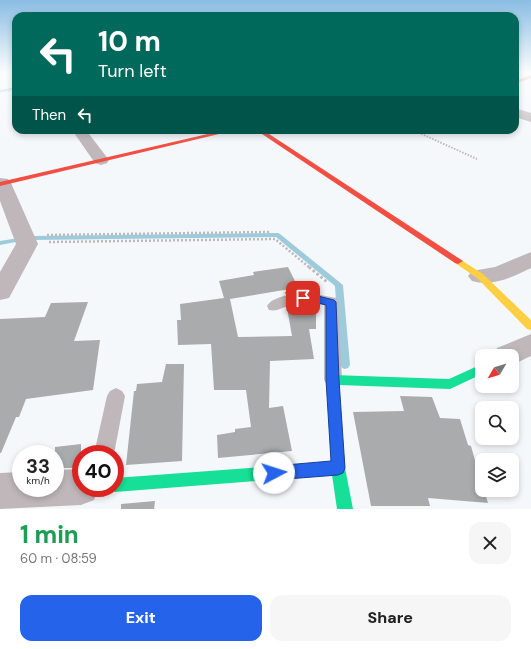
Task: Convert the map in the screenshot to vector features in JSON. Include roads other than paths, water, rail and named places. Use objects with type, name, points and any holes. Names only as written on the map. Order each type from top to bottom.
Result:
[{"type":"street","points":[[519,114],[531,118]]},
{"type":"street","points":[[82,134],[101,160]]},
{"type":"street","points":[[0,292],[25,239],[1,183],[215,134]]},
{"type":"street","points":[[265,134],[480,276],[531,326]]},
{"type":"street","points":[[480,276],[499,274],[531,259]]},
{"type":"street","points":[[519,350],[531,344]]},
{"type":"street","points":[[345,509],[338,468],[333,380],[450,384],[475,372]]},
{"type":"street","points":[[124,484],[338,468]]},
{"type":"street","points":[[0,491],[72,487]]},
{"type":"lane","points":[[274,306],[291,298],[314,298],[331,302],[333,380]]},
{"type":"lane","points":[[106,445],[116,396]]},
{"type":"waterway","points":[[33,238],[278,235],[339,285],[345,365]]},
{"type":"waterway","points":[[0,243],[19,240]]}]
